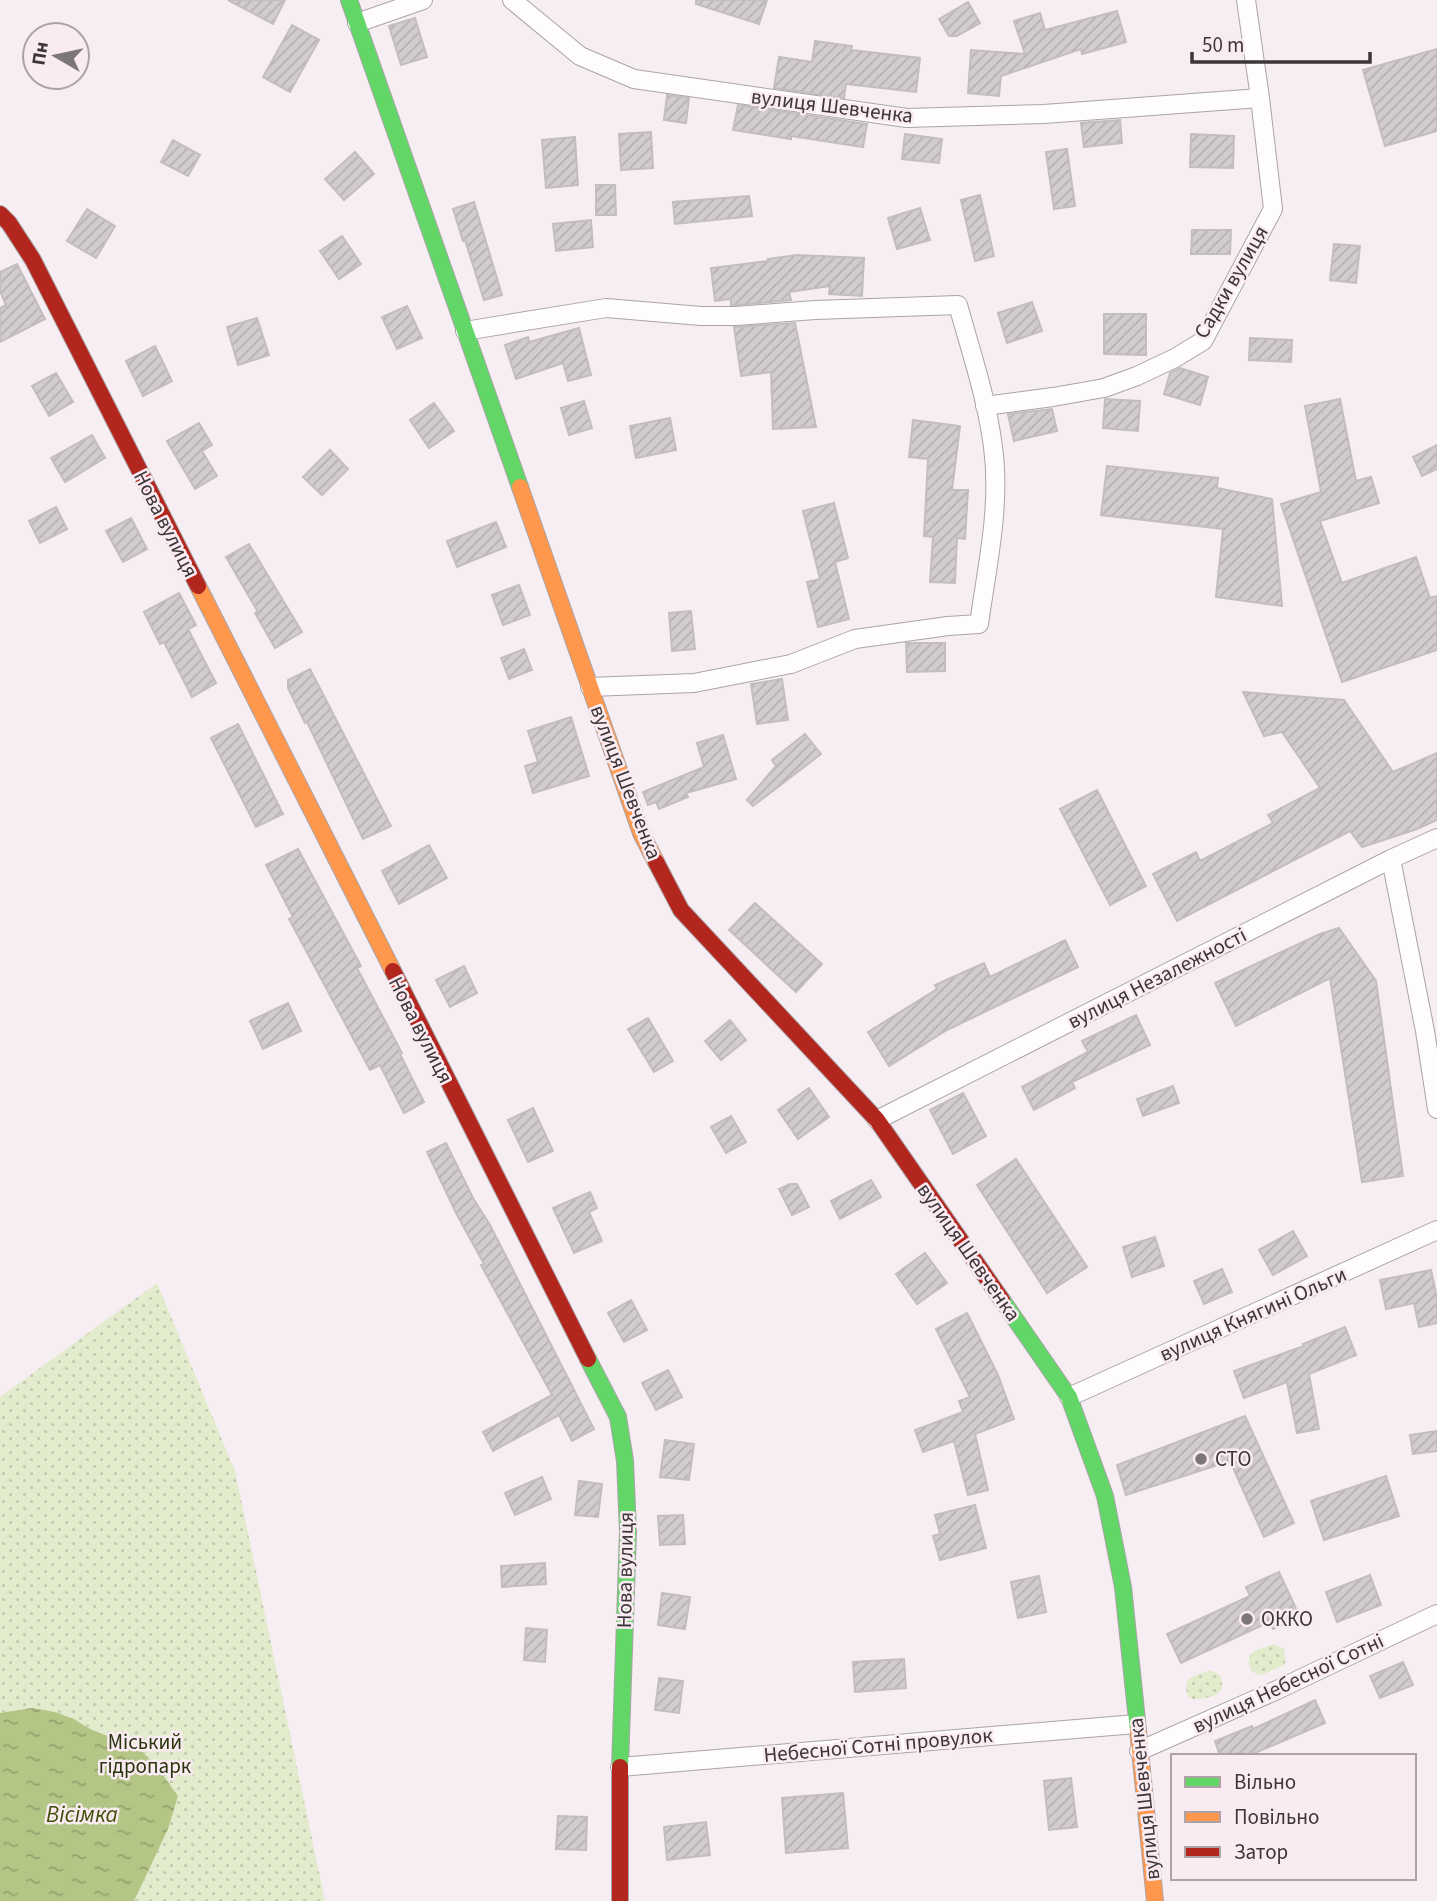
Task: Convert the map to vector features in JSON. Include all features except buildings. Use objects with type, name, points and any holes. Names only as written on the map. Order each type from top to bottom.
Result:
[{"type":"main road","name":"вулиця Шевченка","points":[[349,0],[641,833],[681,910],[877,1120],[1069,1397],[1105,1496],[1123,1587],[1155,1901]]},
{"type":"main road","name":"Нова вулиця","points":[[0,214],[33,260],[618,1417],[625,1461],[628,1531],[620,1767],[620,1901]]},
{"type":"street","points":[[357,23],[422,0]]},
{"type":"street","name":"вулиця Шевченка","points":[[512,0],[580,56],[634,79],[907,118],[1044,114],[1260,99]]},
{"type":"street","name":"Садки вулиця","points":[[985,406],[1104,388],[1175,358],[1203,341],[1273,209],[1246,0]]},
{"type":"street","name":"вулиця Шевченка","points":[[465,331],[606,308],[701,316],[736,316],[958,305],[985,406],[993,450],[996,508],[979,624],[855,639],[791,664],[694,683],[590,687]]},
{"type":"street","name":"вулиця Незалежності","points":[[877,1120],[1437,838]]},
{"type":"street","points":[[1391,859],[1425,1031],[1437,1109]]},
{"type":"street","name":"вулиця Княгині Ольги","points":[[1069,1397],[1437,1230]]},
{"type":"street","name":"вулиця Небесної Сотні","points":[[1139,1751],[1277,1690],[1437,1614]]},
{"type":"street","name":"Небесної Сотні провулок","points":[[620,1767],[1136,1724]]},
{"type":"green space","name":"Міський гідропарк","points":[[157,1283],[235,1471],[325,1901],[0,1901],[0,1397]]},
{"type":"green space","points":[[1274,1644],[1284,1649],[1286,1661],[1283,1666],[1261,1675],[1252,1672],[1249,1665],[1250,1655]]},
{"type":"green space","points":[[1211,1670],[1220,1675],[1220,1691],[1207,1698],[1189,1698],[1186,1686],[1190,1678]]},
{"type":"water","name":"Вісімка","points":[[32,1708],[74,1719],[90,1729],[138,1748],[155,1764],[178,1796],[168,1829],[134,1901],[0,1901],[0,1713]]},
{"type":"traffic: fast","points":[[349,0],[520,487]]},
{"type":"traffic: fast","points":[[1002,1300],[1069,1397],[1105,1496],[1123,1587],[1138,1730]]},
{"type":"traffic: fast","points":[[588,1359],[618,1417],[625,1461],[628,1531],[620,1767]]},
{"type":"traffic: slow","points":[[520,487],[641,833],[656,862]]},
{"type":"traffic: slow","points":[[198,586],[393,971]]},
{"type":"traffic: slow","points":[[1138,1730],[1155,1901]]},
{"type":"traffic: jam","points":[[0,214],[33,260],[198,586]]},
{"type":"traffic: jam","points":[[656,862],[681,910],[877,1120],[1002,1300]]},
{"type":"traffic: jam","points":[[393,971],[588,1359]]},
{"type":"traffic: jam","points":[[620,1767],[620,1901]]},
{"type":"place","name":"СТО","points":[[1201,1459]]},
{"type":"place","name":"ОККО","points":[[1247,1619]]}]
